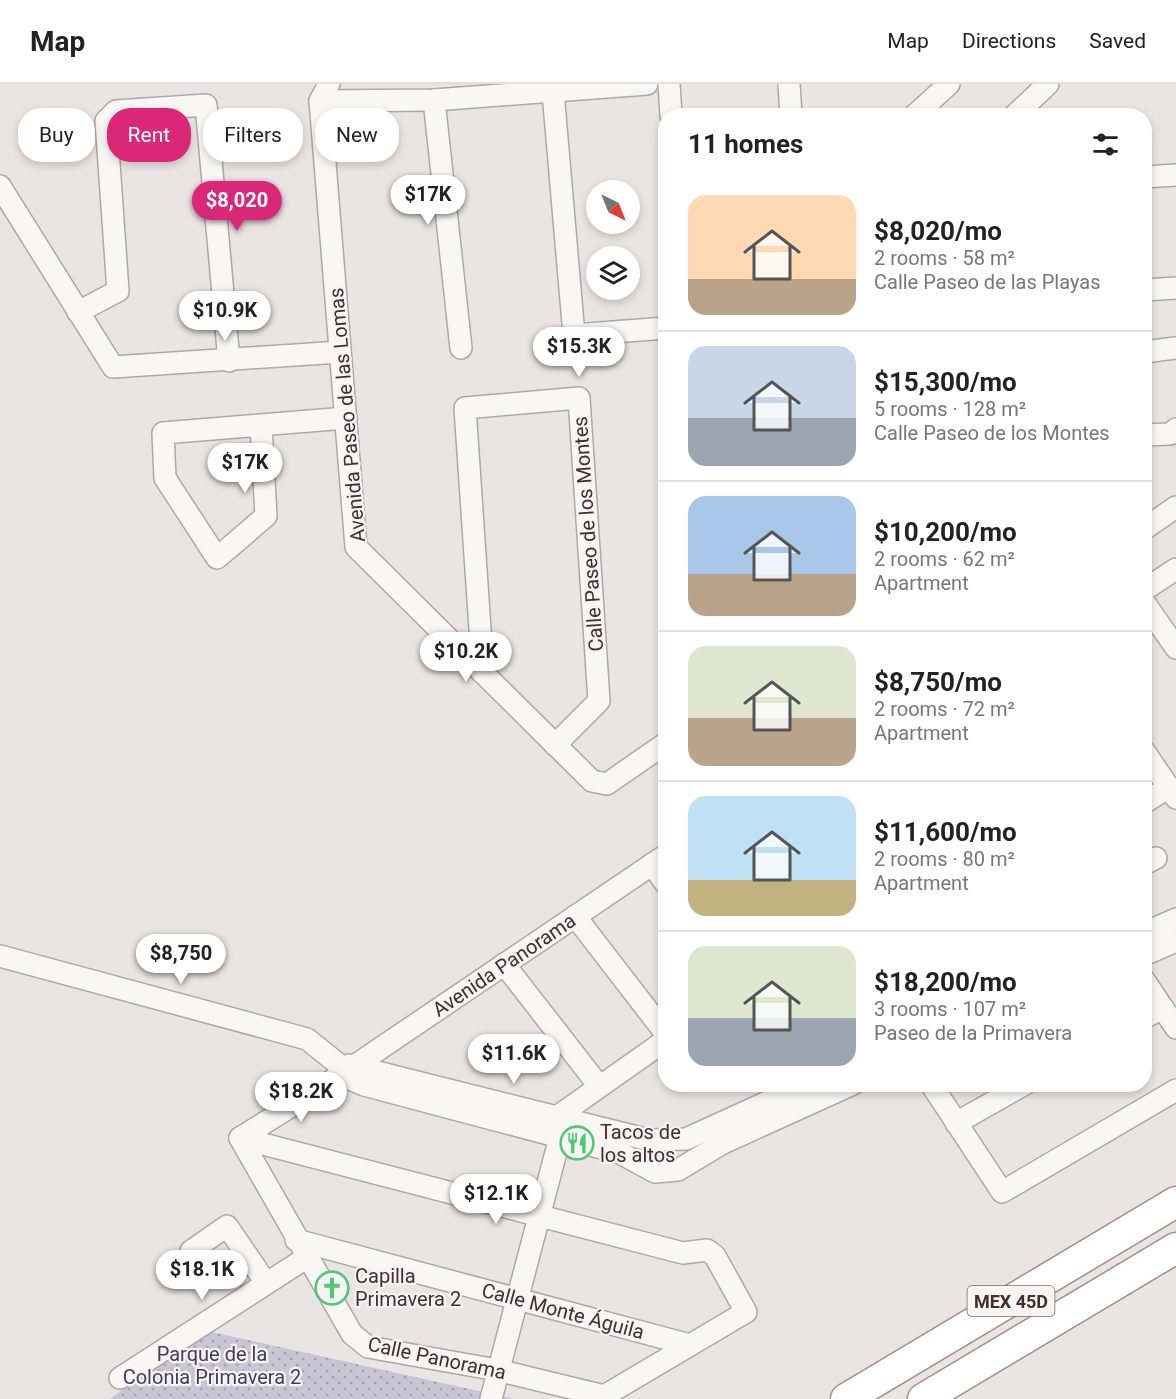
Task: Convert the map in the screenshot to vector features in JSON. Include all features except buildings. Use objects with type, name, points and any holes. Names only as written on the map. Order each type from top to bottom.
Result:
[{"type":"highway","points":[[915,1358],[944,1332],[1176,1183]]},
{"type":"highway","name":"MEX 45D","points":[[846,1399],[1176,1202]]},
{"type":"highway","name":"MEX 45D","points":[[923,1399],[1176,1248]]},
{"type":"street","points":[[386,84],[405,100]]},
{"type":"street","points":[[325,92],[405,100],[434,100],[489,90],[553,92],[647,84]]},
{"type":"street","points":[[669,84],[670,108]]},
{"type":"street","points":[[789,84],[790,108]]},
{"type":"street","points":[[923,108],[949,84]]},
{"type":"street","points":[[1022,108],[1048,84]]},
{"type":"street","name":"Avenida Paseo de las Lomas","points":[[325,92],[340,352],[356,547],[592,781],[607,784],[658,749]]},
{"type":"street","points":[[553,92],[574,335],[658,328]]},
{"type":"street","points":[[434,100],[461,348]]},
{"type":"street","points":[[78,312],[117,291],[106,122],[110,114],[116,111],[206,105],[230,361]]},
{"type":"street","points":[[1152,176],[1176,175]]},
{"type":"street","points":[[0,186],[113,367],[340,352]]},
{"type":"street","points":[[1152,290],[1176,288]]},
{"type":"street","points":[[1152,351],[1176,348]]},
{"type":"street","name":"Calle Paseo de los Montes","points":[[483,673],[465,408],[579,398],[598,701],[555,745]]},
{"type":"street","points":[[261,425],[266,516],[217,558],[165,478],[163,433],[346,418]]},
{"type":"street","points":[[1152,435],[1170,434],[1176,429]]},
{"type":"street","points":[[1152,524],[1176,507]]},
{"type":"street","points":[[1152,585],[1176,569]]},
{"type":"street","points":[[1152,624],[1176,648]]},
{"type":"street","points":[[1152,763],[1172,792],[1152,800]]},
{"type":"street","name":"Avenida Panorama","points":[[240,1138],[658,860]]},
{"type":"street","points":[[575,916],[658,1024]]},
{"type":"street","points":[[1152,930],[1176,919]]},
{"type":"street","points":[[1152,952],[1176,941]]},
{"type":"street","points":[[0,956],[307,1039],[364,1085],[620,1153],[645,1167],[667,1173],[723,1143],[802,1092]]},
{"type":"street","points":[[504,964],[599,1086]]},
{"type":"street","points":[[1154,1013],[1176,1028]]},
{"type":"street","points":[[558,1116],[658,1045]]},
{"type":"street","points":[[345,1068],[558,1116],[649,1140],[686,1139],[800,1092]]},
{"type":"street","points":[[936,1092],[1002,1192],[1176,1090]]},
{"type":"street","points":[[956,1123],[1011,1092]]},
{"type":"street","points":[[491,1399],[560,1137],[558,1116]]},
{"type":"street","points":[[240,1138],[682,1253],[707,1250],[715,1256],[746,1312],[690,1345]]},
{"type":"street","name":"Calle Panorama","points":[[240,1138],[301,1249],[359,1342],[368,1347],[497,1370],[604,1396],[690,1345]]},
{"type":"street","points":[[686,1139],[687,1164]]},
{"type":"street","points":[[645,1167],[649,1140]]},
{"type":"street","points":[[191,1251],[227,1226],[266,1283]]},
{"type":"street","points":[[120,1378],[266,1283],[301,1249]]},
{"type":"street","name":"Calle Monte Águila","points":[[301,1249],[516,1299],[690,1345]]},
{"type":"green space","name":"Parque de la Colonia Primavera 2","points":[[203,1330],[514,1399],[110,1399]]},
{"type":"place","name":"Tacos de los altos","points":[[577,1143]]},
{"type":"place","name":"Capilla Primavera 2","points":[[332,1288]]}]
